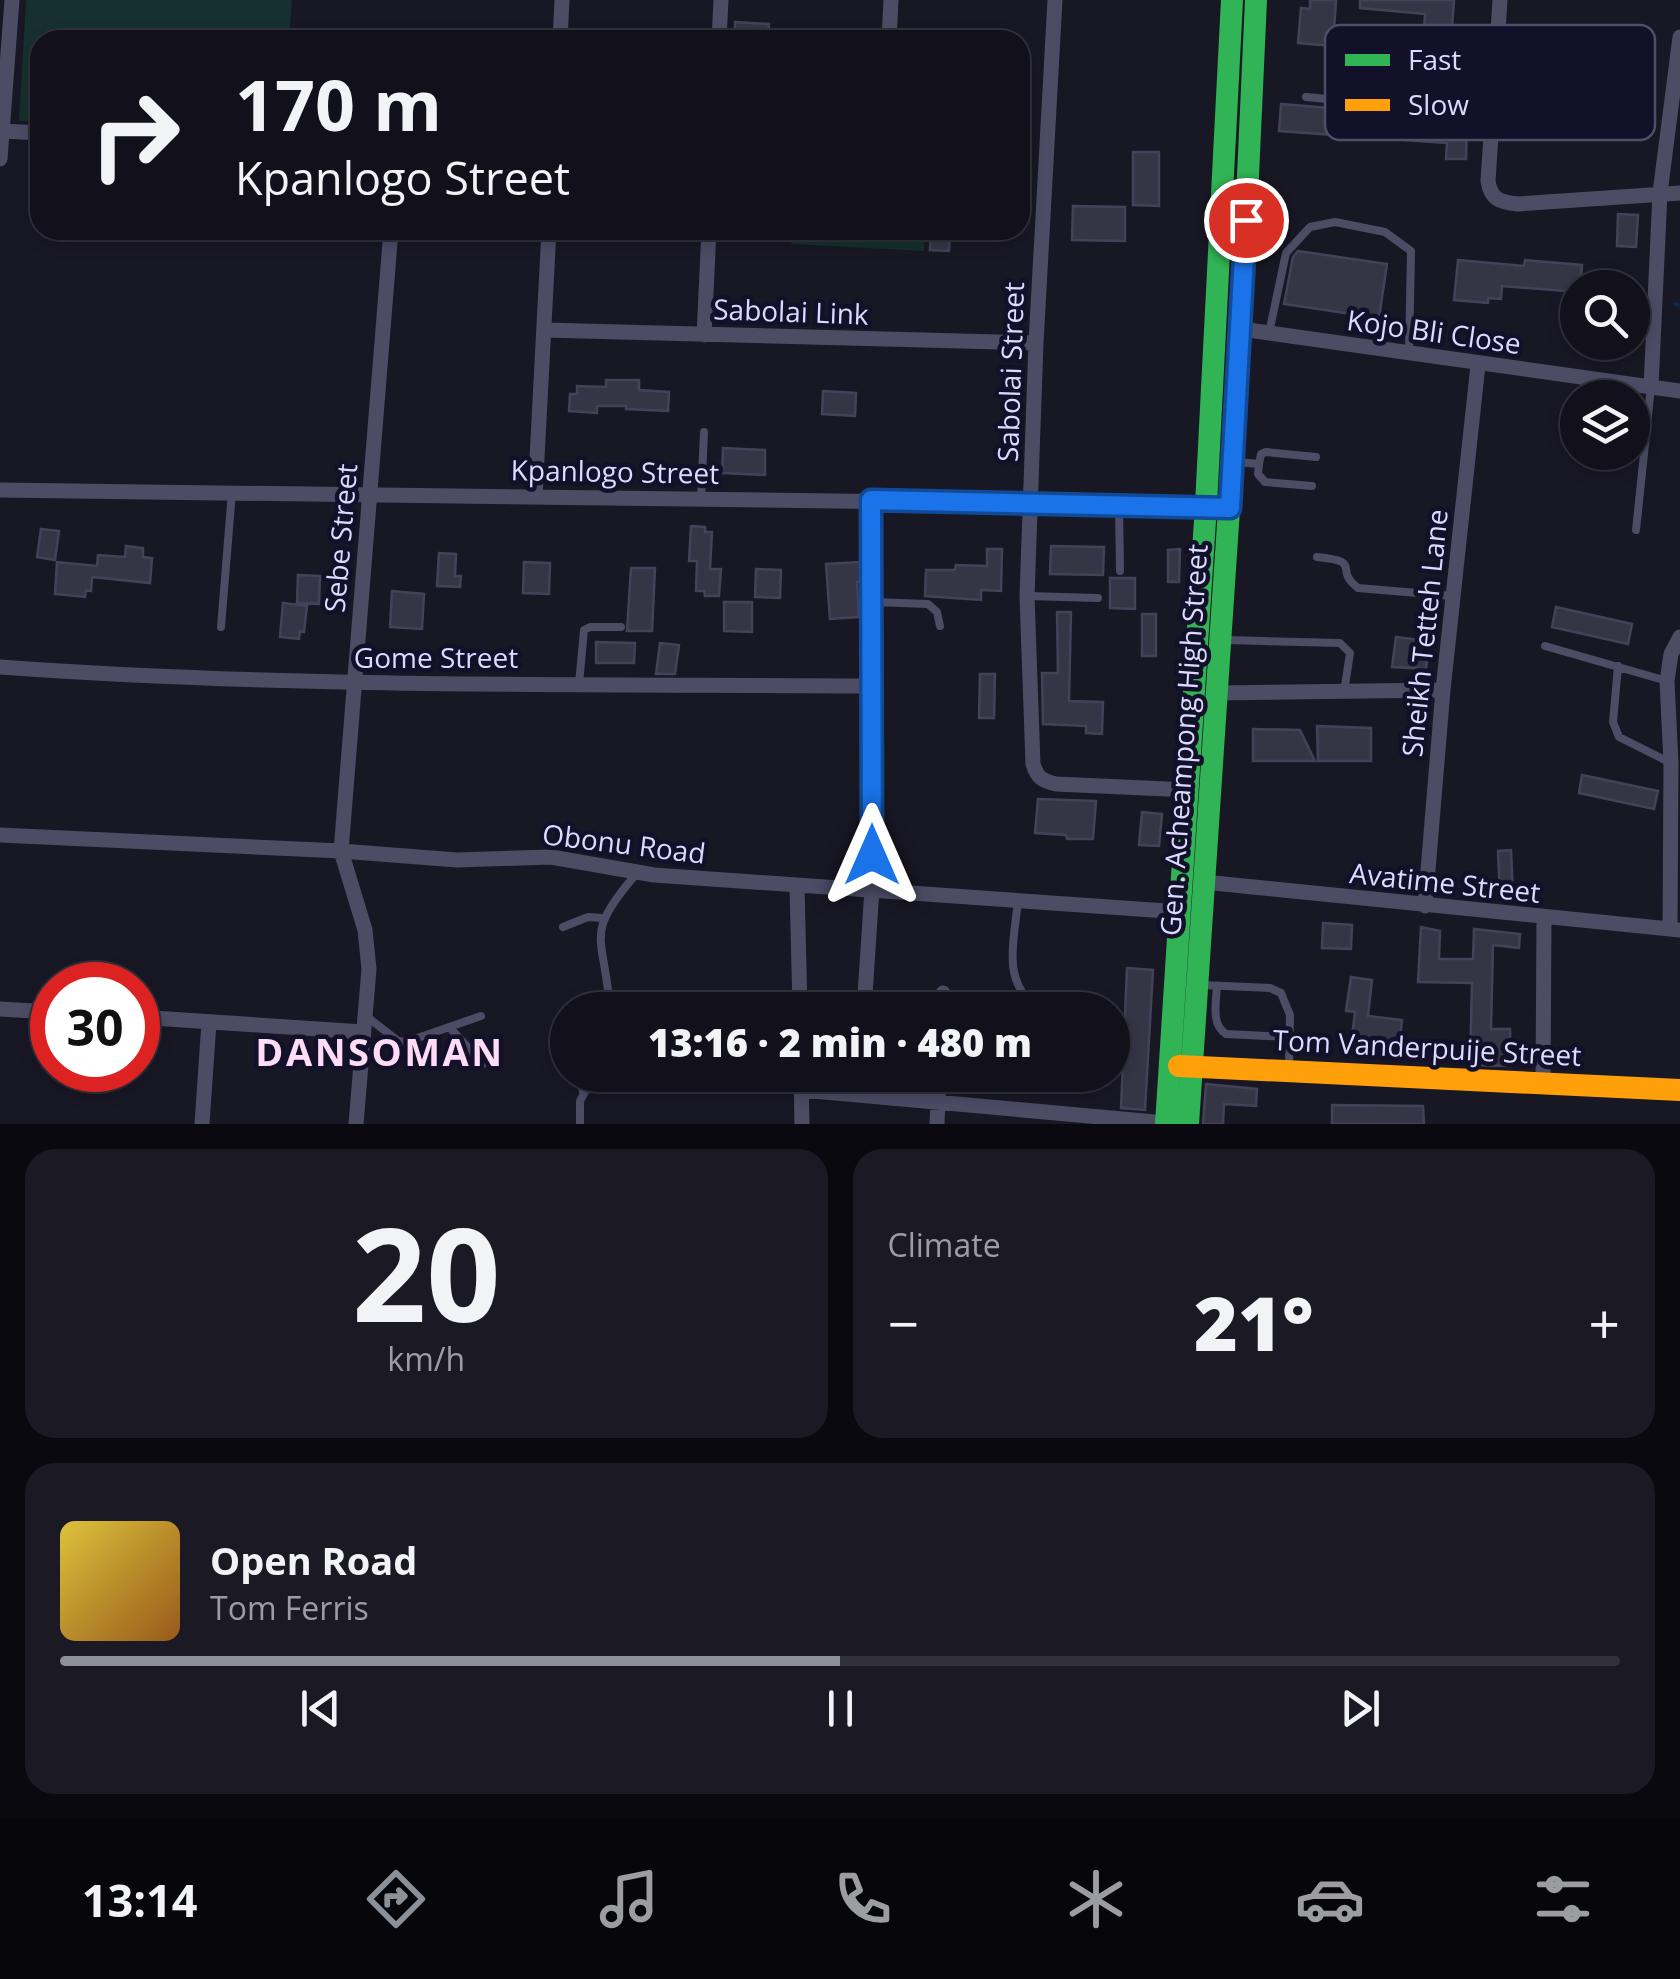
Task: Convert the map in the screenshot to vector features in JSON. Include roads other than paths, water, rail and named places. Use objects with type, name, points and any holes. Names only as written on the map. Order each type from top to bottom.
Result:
[{"type":"main road","name":"Gen. Acheampong High Street","points":[[1188,1124],[1182,1066],[1182,912],[1232,0]]},
{"type":"main road","name":"Gen. Acheampong High Street","points":[[1166,1124],[1207,986],[1204,882],[1241,329],[1256,0]]},
{"type":"main road","name":"Tom Vanderpuije Street","points":[[1182,1066],[1680,1090]]},
{"type":"street","points":[[0,159],[3,67],[12,0]]},
{"type":"street","points":[[560,30],[562,0]]},
{"type":"street","points":[[720,30],[721,0]]},
{"type":"street","points":[[890,30],[891,0]]},
{"type":"street","name":"Sabolai Street","points":[[1054,0],[1027,596],[1036,774],[1056,784],[1189,790]]},
{"type":"street","points":[[1498,25],[1500,0]]},
{"type":"street","points":[[1650,387],[1660,193],[1680,37]]},
{"type":"street","points":[[2,132],[30,132]]},
{"type":"street","points":[[1490,140],[1488,181],[1490,193],[1499,202],[1518,204],[1680,192]]},
{"type":"street","name":"Sebe Street","points":[[341,851],[390,240]]},
{"type":"street","points":[[535,496],[548,240]]},
{"type":"street","points":[[704,334],[709,240]]},
{"type":"street","name":"Kojo Bli Close","points":[[1241,329],[1595,380]]},
{"type":"street","name":"Sabolai Link","points":[[544,330],[1036,343]]},
{"type":"street","name":"Sheikh Tetteh Lane","points":[[1425,906],[1443,690],[1478,365]]},
{"type":"street","name":"Kojo Bli Close","points":[[1650,387],[1680,392]]},
{"type":"street","name":"Kpanlogo Street","points":[[0,490],[1230,508]]},
{"type":"street","points":[[865,992],[872,888],[871,500]]},
{"type":"street","points":[[1675,930],[1667,681],[1671,654],[1680,638]]},
{"type":"street","name":"Gome Street","points":[[0,666],[155,678],[354,683],[872,686]]},
{"type":"street","points":[[1216,693],[1443,690]]},
{"type":"street","name":"Obonu Road","points":[[0,835],[457,860],[552,858],[638,872],[797,886],[872,888],[1182,912]]},
{"type":"street","points":[[341,851],[365,930],[369,969],[356,1124]]},
{"type":"street","name":"Avatime Street","points":[[1204,882],[1675,930]]},
{"type":"street","points":[[797,886],[800,992]]},
{"type":"street","points":[[1543,1083],[1544,918]]},
{"type":"street","points":[[0,1009],[30,1011]]},
{"type":"street","points":[[160,1019],[364,1024]]},
{"type":"street","points":[[202,1124],[209,1022]]},
{"type":"street","points":[[802,1092],[802,1124]]},
{"type":"street","points":[[863,1092],[938,1103],[1166,1124]]},
{"type":"street","points":[[937,1124],[938,1092]]},
{"type":"lane","points":[[1306,97],[1325,99]]},
{"type":"lane","points":[[1269,333],[1286,253],[1310,227],[1335,222],[1385,232],[1410,251],[1409,354]]},
{"type":"lane","points":[[701,498],[704,432]]},
{"type":"lane","points":[[1312,486],[1265,482],[1258,474],[1261,454],[1266,452],[1316,457]]},
{"type":"lane","points":[[1233,462],[1260,464]]},
{"type":"lane","points":[[1636,530],[1642,470]]},
{"type":"lane","points":[[221,627],[232,492]]},
{"type":"lane","points":[[1119,506],[1120,571]]},
{"type":"lane","points":[[1317,557],[1342,559],[1347,577],[1358,588],[1453,596]]},
{"type":"lane","points":[[1027,596],[1098,598]]},
{"type":"lane","points":[[872,602],[928,604],[937,612],[940,626]]},
{"type":"lane","points":[[578,684],[584,630],[621,627]]},
{"type":"lane","points":[[1220,640],[1340,643],[1350,653],[1344,692]]},
{"type":"lane","points":[[1546,646],[1667,681]]},
{"type":"lane","points":[[1618,666],[1612,722],[1618,736],[1671,763]]},
{"type":"lane","points":[[608,992],[600,938],[602,918],[638,872]]},
{"type":"lane","points":[[1018,900],[1012,972],[1022,992]]},
{"type":"lane","points":[[563,927],[593,916],[602,918]]},
{"type":"lane","points":[[1290,1037],[1226,1034],[1216,1022],[1207,986],[1270,988],[1281,993],[1290,1016],[1290,1037],[1290,1071]]},
{"type":"lane","points":[[364,1024],[406,1042],[481,1016]]},
{"type":"lane","points":[[450,1028],[484,1064]]},
{"type":"lane","points":[[580,1124],[583,1092]]},
{"type":"waterway","points":[[1675,304],[1680,305]]},
{"type":"district","name":"DANSOMAN","points":[[380,1053]]}]
